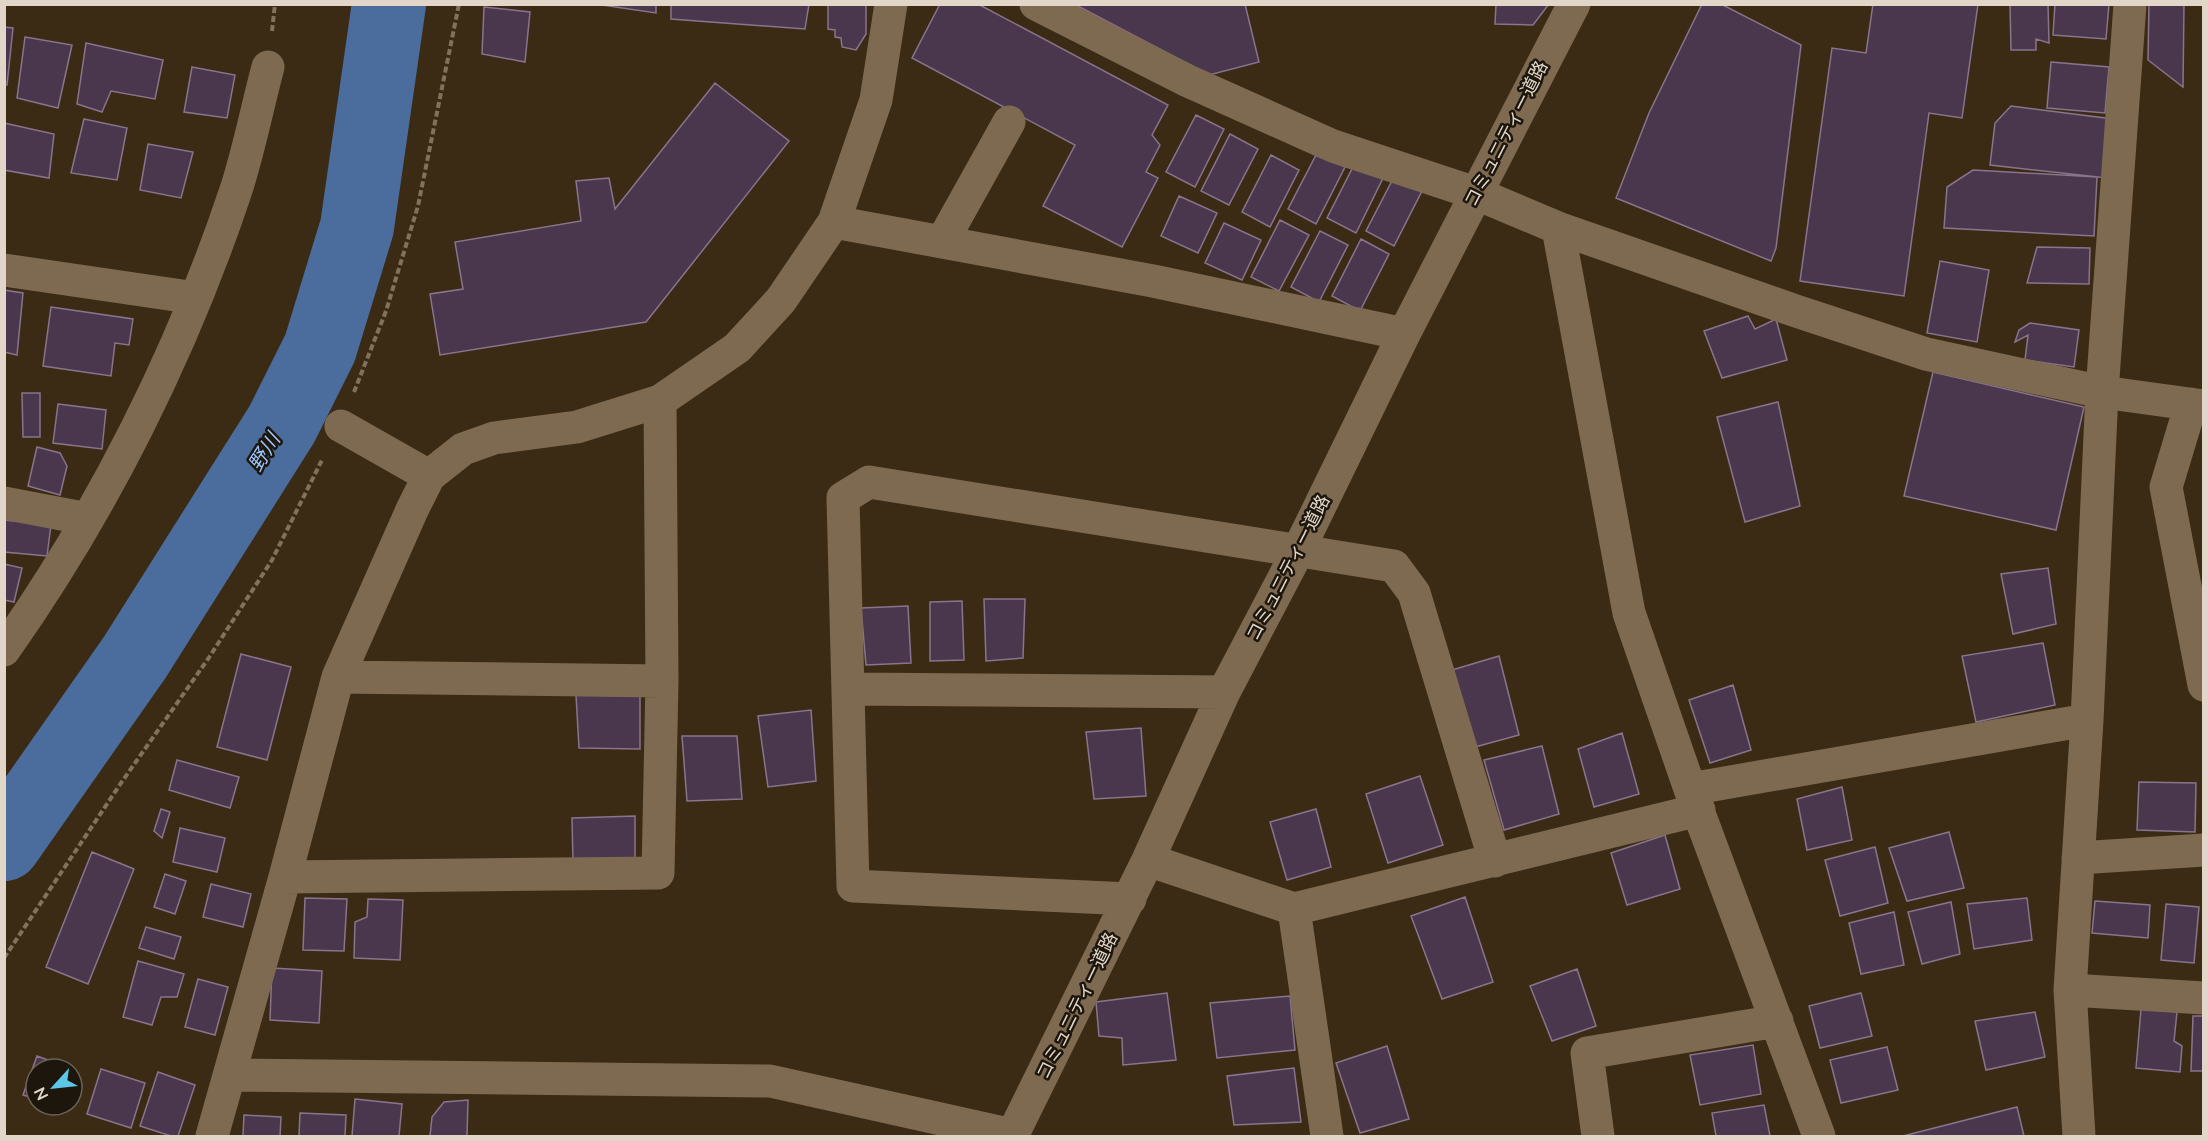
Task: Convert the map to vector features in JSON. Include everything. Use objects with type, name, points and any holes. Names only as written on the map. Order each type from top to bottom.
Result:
[{"type":"street","points":[[212,1137],[338,677],[429,476],[464,449],[495,438],[577,427],[660,401],[737,348],[780,300],[834,222],[876,100],[891,4]]},
{"type":"street","points":[[1036,4],[1188,81],[1333,146],[1475,193],[1558,228],[1793,310],[1926,354],[2102,392],[2197,405],[2166,487],[2204,685]]},
{"type":"street","name":"コミュニティー道路","points":[[1012,1136],[1130,899],[1224,692],[1299,549],[1475,193],[1574,4]]},
{"type":"street","points":[[2079,1137],[2070,990],[2087,720],[2102,392],[2130,4]]},
{"type":"street","points":[[4,650],[27,618],[88,519],[144,413],[196,298],[236,188],[268,67]]},
{"type":"street","points":[[942,242],[1009,122]]},
{"type":"street","points":[[834,222],[1153,281],[1404,334]]},
{"type":"street","points":[[1558,228],[1629,613],[1819,1137]]},
{"type":"street","points":[[4,270],[196,298]]},
{"type":"street","points":[[285,877],[658,873],[662,681],[660,401]]},
{"type":"street","points":[[341,426],[429,476]]},
{"type":"street","points":[[1130,899],[853,886],[843,498],[868,482],[1299,549],[1394,566],[1414,593],[1495,861]]},
{"type":"street","points":[[4,503],[88,519]]},
{"type":"street","points":[[338,677],[662,681]]},
{"type":"street","points":[[848,689],[1224,692]]},
{"type":"street","points":[[1148,860],[1294,909],[1495,861],[1695,800],[2087,720]]},
{"type":"street","points":[[2078,858],[2204,850]]},
{"type":"street","points":[[1294,909],[1327,1137]]},
{"type":"street","points":[[2070,990],[2204,998]]},
{"type":"street","points":[[1598,1137],[1587,1053],[1777,1021]]},
{"type":"street","points":[[230,1075],[770,1081],[1012,1136]]},
{"type":"path","points":[[4,958],[121,783],[208,659],[272,560],[341,426],[386,311],[418,206],[459,4]]},
{"type":"building","points":[[595,4],[656,4],[656,13]]},
{"type":"building","points":[[671,4],[809,4],[805,29],[671,19]]},
{"type":"building","points":[[828,4],[866,4],[866,34],[856,50],[842,47],[841,38],[835,37],[835,30],[828,29]]},
{"type":"building","points":[[940,4],[978,4],[1168,105],[1152,135],[1160,145],[1146,172],[1158,178],[1122,247],[1043,206],[1075,145],[912,58]]},
{"type":"building","points":[[1074,4],[1245,4],[1259,62],[1209,75]]},
{"type":"building","points":[[1496,4],[1549,4],[1533,25],[1495,24]]},
{"type":"building","points":[[1702,4],[1721,4],[1801,45],[1776,248],[1771,261],[1616,198],[1649,113]]},
{"type":"building","points":[[1873,4],[1978,4],[1962,118],[1929,113],[1904,296],[1800,281],[1832,48],[1866,53]]},
{"type":"building","points":[[2010,4],[2048,4],[2049,43],[2036,39],[2036,50],[2011,50]]},
{"type":"building","points":[[2055,4],[2109,4],[2106,39],[2053,35]]},
{"type":"building","points":[[2149,4],[2184,4],[2183,87],[2148,60]]},
{"type":"building","points":[[484,7],[530,12],[525,62],[482,54]]},
{"type":"building","points":[[4,27],[13,28],[7,85],[4,85]]},
{"type":"building","points":[[25,37],[72,45],[58,108],[17,98]]},
{"type":"building","points":[[86,43],[163,60],[155,99],[111,91],[102,112],[77,104]]},
{"type":"building","points":[[2051,62],[2109,67],[2105,113],[2047,108]]},
{"type":"building","points":[[192,67],[235,75],[227,118],[184,112]]},
{"type":"building","points":[[715,83],[789,141],[646,322],[440,355],[430,294],[463,289],[455,242],[581,221],[576,181],[609,178],[615,209]]},
{"type":"building","points":[[2011,106],[2113,119],[2107,178],[1990,165],[1995,123]]},
{"type":"building","points":[[1196,115],[1224,129],[1195,187],[1166,172]]},
{"type":"building","points":[[84,119],[127,128],[117,180],[71,173]]},
{"type":"building","points":[[4,123],[54,134],[49,178],[4,170]]},
{"type":"building","points":[[1230,134],[1258,149],[1229,205],[1201,191]]},
{"type":"building","points":[[148,144],[193,152],[181,198],[140,190]]},
{"type":"building","points":[[1317,153],[1345,167],[1316,224],[1288,209]]},
{"type":"building","points":[[1271,155],[1299,170],[1270,227],[1242,212]]},
{"type":"building","points":[[1356,161],[1384,176],[1356,233],[1327,218]]},
{"type":"building","points":[[1973,170],[2097,177],[2094,236],[1944,228],[1947,187]]},
{"type":"building","points":[[1395,175],[1423,189],[1394,246],[1366,231]]},
{"type":"building","points":[[1179,196],[1217,213],[1198,253],[1161,236]]},
{"type":"building","points":[[1280,220],[1309,235],[1279,291],[1251,277]]},
{"type":"building","points":[[1224,223],[1261,240],[1242,280],[1205,263]]},
{"type":"building","points":[[1320,231],[1348,245],[1319,302],[1291,287]]},
{"type":"building","points":[[1361,239],[1389,254],[1360,311],[1332,296]]},
{"type":"building","points":[[2037,247],[2090,248],[2089,284],[2027,283]]},
{"type":"building","points":[[1940,261],[1989,270],[1977,342],[1927,333]]},
{"type":"building","points":[[4,290],[23,293],[17,355],[4,352]]},
{"type":"building","points":[[51,307],[133,319],[129,345],[115,343],[111,376],[43,366]]},
{"type":"building","points":[[1748,316],[1755,329],[1776,319],[1787,360],[1722,378],[1704,331]]},
{"type":"building","points":[[2030,323],[2079,330],[2074,367],[2025,360],[2028,335],[2015,342],[2019,330]]},
{"type":"building","points":[[1933,372],[2084,407],[2056,530],[1904,496]]},
{"type":"building","points":[[22,393],[40,393],[40,437],[23,437]]},
{"type":"building","points":[[1778,402],[1800,506],[1745,522],[1717,417]]},
{"type":"building","points":[[58,404],[106,410],[102,449],[53,443]]},
{"type":"building","points":[[37,447],[60,453],[67,466],[60,495],[28,486]]},
{"type":"building","points":[[4,520],[51,525],[47,556],[4,552]]},
{"type":"building","points":[[4,564],[22,568],[14,602],[4,600]]},
{"type":"building","points":[[2048,568],[2056,624],[2013,634],[2001,574]]},
{"type":"building","points":[[984,599],[1025,599],[1023,658],[986,661]]},
{"type":"building","points":[[962,601],[964,660],[930,661],[930,602]]},
{"type":"building","points":[[908,606],[911,663],[866,665],[861,608]]},
{"type":"building","points":[[2043,643],[2055,705],[1976,722],[1962,656]]},
{"type":"building","points":[[241,654],[291,667],[267,760],[217,747]]},
{"type":"building","points":[[1499,656],[1519,735],[1475,747],[1452,670]]},
{"type":"building","points":[[1733,685],[1751,750],[1710,763],[1689,700]]},
{"type":"building","points":[[576,695],[640,696],[640,749],[579,748]]},
{"type":"building","points":[[811,710],[816,781],[768,787],[758,716]]},
{"type":"building","points":[[1141,728],[1146,796],[1094,799],[1086,732]]},
{"type":"building","points":[[1622,733],[1639,794],[1594,807],[1578,749]]},
{"type":"building","points":[[682,736],[737,736],[742,799],[687,801]]},
{"type":"building","points":[[1542,746],[1559,814],[1504,830],[1484,760]]},
{"type":"building","points":[[177,760],[239,777],[230,808],[169,790]]},
{"type":"building","points":[[1420,776],[1443,845],[1388,863],[1366,794]]},
{"type":"building","points":[[2139,782],[2196,783],[2195,832],[2137,830]]},
{"type":"building","points":[[1842,787],[1852,840],[1807,850],[1797,799]]},
{"type":"building","points":[[161,809],[170,812],[162,838],[154,831]]},
{"type":"building","points":[[1316,809],[1331,867],[1287,880],[1270,822]]},
{"type":"building","points":[[635,816],[635,862],[573,862],[572,818]]},
{"type":"building","points":[[180,828],[225,838],[217,872],[173,862]]},
{"type":"building","points":[[1949,832],[1964,888],[1907,901],[1889,848]]},
{"type":"building","points":[[1665,835],[1680,889],[1627,905],[1611,853]]},
{"type":"building","points":[[1875,847],[1888,903],[1840,916],[1825,860]]},
{"type":"building","points":[[92,852],[134,869],[88,984],[46,967]]},
{"type":"building","points":[[165,874],[186,881],[175,914],[154,907]]},
{"type":"building","points":[[211,884],[251,894],[243,927],[203,917]]},
{"type":"building","points":[[1465,897],[1493,982],[1442,999],[1411,916]]},
{"type":"building","points":[[305,898],[347,899],[344,951],[303,950]]},
{"type":"building","points":[[2027,898],[2032,940],[1974,949],[1967,904]]},
{"type":"building","points":[[368,899],[403,900],[400,960],[354,958],[355,922],[367,917]]},
{"type":"building","points":[[2095,901],[2150,905],[2148,938],[2092,933]]},
{"type":"building","points":[[1951,902],[1960,954],[1922,964],[1908,912]]},
{"type":"building","points":[[2166,904],[2199,907],[2194,963],[2161,960]]},
{"type":"building","points":[[1894,912],[1904,965],[1861,974],[1849,923]]},
{"type":"building","points":[[146,927],[181,937],[174,959],[139,948]]},
{"type":"building","points":[[138,961],[184,974],[177,997],[161,997],[152,1025],[123,1017]]},
{"type":"building","points":[[272,968],[322,971],[319,1023],[270,1020]]},
{"type":"building","points":[[1577,969],[1596,1026],[1552,1041],[1530,986]]},
{"type":"building","points":[[198,979],[228,987],[215,1035],[185,1027]]},
{"type":"building","points":[[1167,993],[1176,1060],[1123,1065],[1122,1038],[1099,1036],[1096,1002]]},
{"type":"building","points":[[1861,993],[1872,1036],[1820,1048],[1809,1006]]},
{"type":"building","points":[[1290,996],[1295,1050],[1217,1058],[1210,1003]]},
{"type":"building","points":[[2141,1009],[2177,1012],[2174,1041],[2182,1046],[2180,1072],[2136,1068]]},
{"type":"building","points":[[2035,1012],[2045,1057],[1986,1070],[1975,1021]]},
{"type":"building","points":[[2193,1016],[2204,1016],[2204,1071],[2191,1071]]},
{"type":"building","points":[[1753,1045],[1761,1094],[1700,1105],[1690,1055]]},
{"type":"building","points":[[1387,1046],[1409,1119],[1360,1133],[1336,1063]]},
{"type":"building","points":[[1887,1047],[1898,1090],[1841,1103],[1830,1060]]},
{"type":"building","points":[[1294,1068],[1301,1122],[1234,1125],[1227,1076]]},
{"type":"building","points":[[101,1069],[145,1083],[131,1128],[87,1114]]},
{"type":"building","points":[[158,1072],[195,1085],[178,1136],[140,1126]]},
{"type":"building","points":[[355,1099],[402,1104],[399,1136],[352,1136]]},
{"type":"building","points":[[468,1100],[467,1136],[430,1136],[432,1117],[444,1102]]},
{"type":"building","points":[[1764,1105],[1770,1136],[1716,1136],[1712,1113]]},
{"type":"building","points":[[2017,1107],[2024,1136],[1903,1136]]},
{"type":"building","points":[[300,1113],[346,1115],[345,1136],[299,1136]]},
{"type":"building","points":[[244,1115],[281,1117],[280,1136],[243,1136]]},
{"type":"waterway","name":"野川","points":[[4,844],[135,657],[282,424],[320,348],[357,227],[389,4]]}]
